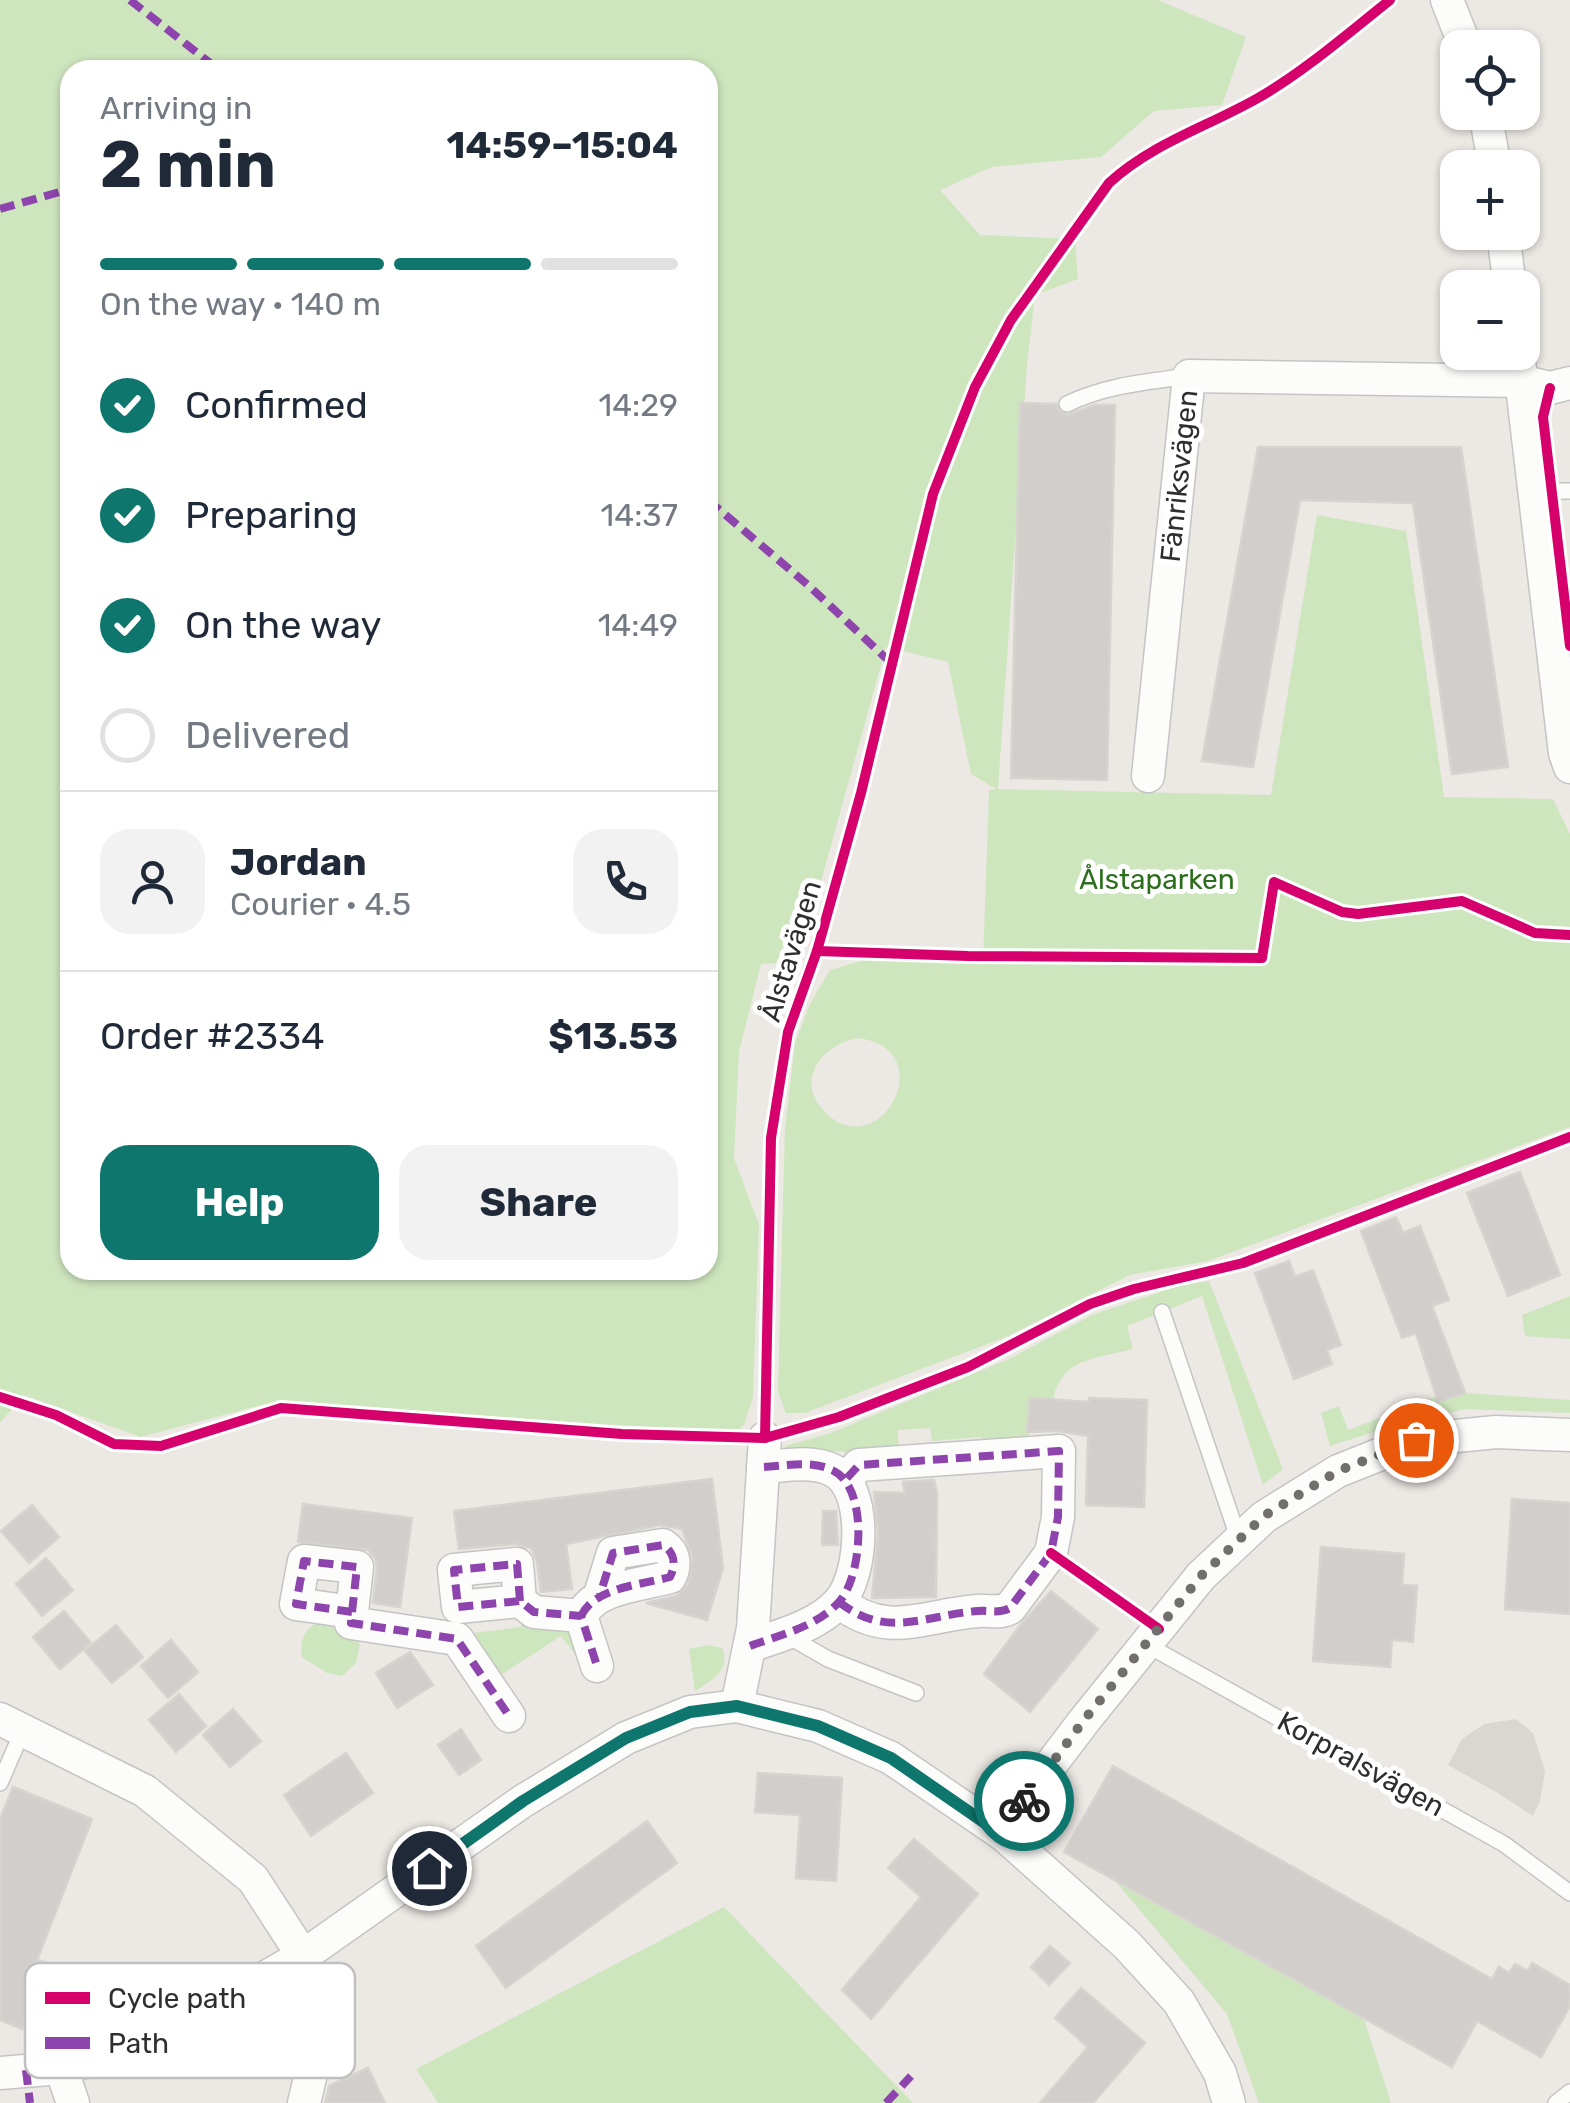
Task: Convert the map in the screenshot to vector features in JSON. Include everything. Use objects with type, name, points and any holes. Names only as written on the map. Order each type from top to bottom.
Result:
[{"type":"street","points":[[1446,0],[1458,30]]},
{"type":"street","name":"Fänriksvägen","points":[[1148,776],[1189,376],[1440,369]]},
{"type":"street","points":[[1519,370],[1534,491],[1558,583],[1566,753],[1570,767]]},
{"type":"street","name":"Fänriksvägen","points":[[1523,370],[1550,388],[1570,383]]},
{"type":"street","points":[[1004,1836],[1024,1800],[1084,1720],[1201,1576],[1264,1516],[1338,1471],[1416,1440],[1496,1432],[1570,1435]]},
{"type":"street","points":[[737,1706],[750,1646],[764,1452],[821,1466],[846,1478],[856,1501],[856,1572],[839,1602],[815,1622],[750,1646]]},
{"type":"street","points":[[839,1602],[856,1616],[876,1622],[913,1624],[1010,1608],[1051,1553],[1058,1517],[1059,1452],[859,1466],[846,1478]]},
{"type":"street","points":[[352,1612],[351,1623],[457,1623],[520,1602],[534,1612],[590,1606],[597,1666]]},
{"type":"street","points":[[457,1623],[509,1716]]},
{"type":"street","points":[[291,1963],[523,1801],[626,1738],[690,1712],[737,1706],[818,1726],[891,1758],[1004,1836],[1127,1945],[1179,2002],[1220,2073],[1229,2103]]},
{"type":"street","points":[[12,1724],[145,1791],[253,1879],[305,1963]]},
{"type":"street","points":[[0,2073],[25,2071]]},
{"type":"street","points":[[64,2078],[73,2103]]},
{"type":"street","points":[[304,2103],[310,2078]]},
{"type":"lane","points":[[1067,404],[1090,393],[1126,384],[1189,376]]},
{"type":"lane","points":[[1534,491],[1570,491]]},
{"type":"lane","points":[[1162,1312],[1239,1540]]},
{"type":"lane","points":[[784,1633],[828,1659],[916,1693]]},
{"type":"lane","name":"Korpralsvägen","points":[[1147,1645],[1504,1844],[1570,1893]]},
{"type":"lane","points":[[0,1783],[12,1724]]},
{"type":"lane","points":[[1556,2103],[1570,2092]]},
{"type":"green space","name":"Ålstaparken","points":[[0,0],[1158,0],[1246,37],[1222,105],[1154,111],[1101,157],[992,167],[940,190],[980,235],[1075,239],[1078,279],[1035,295],[998,789],[1271,795],[1317,515],[1406,531],[1444,797],[1553,799],[1570,834],[1570,1127],[1208,1261],[1130,1275],[1006,1337],[805,1413],[786,1413],[778,1392],[785,1127],[795,1043],[809,1006],[830,970],[864,960],[983,961],[989,790],[996,789],[971,774],[948,662],[886,647],[802,950],[783,963],[761,964],[739,1052],[734,1158],[759,1225],[753,1397],[744,1425],[735,1432],[266,1404],[140,1437],[24,1395],[0,1423]],"holes":[[[858,1038],[883,1047],[897,1062],[900,1081],[894,1100],[882,1116],[865,1126],[845,1125],[824,1111],[812,1087],[812,1076],[824,1056]]]},
{"type":"green space","points":[[1209,1281],[1283,1469],[1263,1485],[1202,1296],[1127,1326],[1133,1349],[1073,1367],[1058,1385],[1053,1399],[1030,1398],[1029,1443],[985,1448],[981,1437],[932,1441],[930,1428],[898,1430],[899,1456],[859,1459],[841,1451],[788,1459],[785,1446],[828,1434],[1009,1359],[1092,1315],[1178,1286]]},
{"type":"green space","points":[[1570,1296],[1570,1339],[1525,1336],[1522,1315]]},
{"type":"green space","points":[[1465,1393],[1570,1400],[1570,1413],[1466,1409],[1330,1446],[1321,1413],[1339,1406],[1348,1430],[1437,1396],[1439,1402]]},
{"type":"green space","points":[[520,1612],[574,1619],[579,1659],[561,1636],[490,1682],[465,1634],[521,1627]]},
{"type":"green space","points":[[323,1621],[348,1630],[360,1644],[356,1663],[342,1676],[327,1673],[302,1657],[305,1634]]},
{"type":"green space","points":[[709,1645],[722,1648],[724,1662],[718,1674],[695,1691],[689,1649]]},
{"type":"green space","points":[[1116,1882],[1364,2019],[1391,2103],[1259,2103],[1227,2014]]},
{"type":"green space","points":[[724,1907],[913,2103],[438,2103],[416,2069]]},
{"type":"shaded area","points":[[1516,1719],[1533,1733],[1545,1771],[1533,1816],[1448,1765],[1462,1739],[1484,1724]]},
{"type":"building","points":[[1020,403],[1056,404],[1067,415],[1095,405],[1115,405],[1107,780],[1011,778]]},
{"type":"building","points":[[1258,447],[1461,447],[1508,767],[1452,774],[1413,503],[1300,500],[1253,767],[1202,761]]},
{"type":"building","points":[[1520,1172],[1560,1275],[1508,1296],[1467,1193]]},
{"type":"building","points":[[1396,1217],[1403,1233],[1420,1226],[1449,1300],[1432,1306],[1465,1393],[1438,1402],[1416,1333],[1402,1338],[1361,1231]]},
{"type":"building","points":[[1289,1261],[1295,1277],[1313,1270],[1341,1345],[1327,1350],[1332,1364],[1294,1379],[1255,1273]]},
{"type":"building","points":[[1030,1398],[1147,1400],[1144,1507],[1086,1505],[1088,1436],[1058,1431],[1027,1432]]},
{"type":"building","points":[[712,1479],[723,1568],[707,1620],[646,1603],[676,1596],[688,1585],[693,1558],[682,1529],[660,1525],[566,1544],[572,1589],[541,1592],[531,1548],[515,1544],[459,1549],[454,1511]]},
{"type":"building","points":[[934,1480],[936,1597],[872,1598],[878,1533],[874,1492],[905,1493],[903,1482]]},
{"type":"building","points":[[1512,1499],[1570,1503],[1570,1614],[1505,1609]]},
{"type":"building","points":[[303,1504],[412,1518],[400,1607],[373,1603],[377,1568],[368,1550],[298,1542]]},
{"type":"building","points":[[32,1505],[59,1537],[29,1563],[1,1531]]},
{"type":"building","points":[[823,1511],[836,1511],[838,1545],[822,1545]]},
{"type":"building","points":[[1321,1547],[1404,1554],[1402,1585],[1417,1586],[1413,1642],[1392,1640],[1390,1667],[1313,1661]]},
{"type":"building","points":[[46,1558],[73,1590],[42,1616],[16,1584]]},
{"type":"building","points":[[1051,1591],[1098,1629],[1030,1712],[984,1674]]},
{"type":"building","points":[[64,1611],[91,1643],[60,1669],[33,1637]]},
{"type":"building","points":[[116,1625],[143,1657],[112,1683],[85,1651]]},
{"type":"building","points":[[171,1640],[198,1672],[168,1698],[141,1666]]},
{"type":"building","points":[[410,1652],[433,1685],[397,1708],[376,1673]]},
{"type":"building","points":[[179,1694],[206,1726],[176,1752],[149,1720]]},
{"type":"building","points":[[233,1709],[261,1741],[230,1767],[203,1735]]},
{"type":"building","points":[[461,1729],[481,1760],[459,1775],[438,1745]]},
{"type":"building","points":[[346,1753],[373,1793],[311,1836],[284,1795]]},
{"type":"building","points":[[1113,1766],[1492,1979],[1499,1967],[1509,1973],[1515,1964],[1528,1971],[1532,1963],[1570,1985],[1570,2006],[1541,2057],[1477,2021],[1452,2067],[1064,1852]]},
{"type":"building","points":[[758,1773],[842,1778],[836,1881],[796,1878],[800,1815],[755,1812]]},
{"type":"building","points":[[13,1787],[92,1819],[37,1960],[47,1963],[25,1963],[22,2029],[0,2020],[0,1819]]},
{"type":"building","points":[[647,1821],[677,1863],[506,1988],[476,1946]]},
{"type":"building","points":[[914,1839],[978,1894],[871,2019],[842,1990],[921,1897],[888,1868]]},
{"type":"building","points":[[1050,1946],[1070,1963],[1049,1985],[1031,1967]]},
{"type":"building","points":[[1081,1988],[1145,2043],[1093,2103],[1040,2103],[1088,2047],[1055,2018]]},
{"type":"building","points":[[368,2068],[385,2103],[325,2103],[329,2086],[355,2078],[355,2074]]},
{"type":"marked path","points":[[130,0],[206,60]]},
{"type":"marked path","points":[[0,209],[60,192]]},
{"type":"marked path","points":[[718,508],[891,663]]},
{"type":"marked path","points":[[839,1602],[857,1613],[890,1623],[1010,1608],[1051,1553],[1058,1517],[1059,1451],[859,1465],[846,1479]]},
{"type":"marked path","points":[[750,1646],[797,1629],[830,1611],[847,1590],[857,1553],[857,1512],[844,1479],[815,1465],[763,1467]]},
{"type":"marked path","points":[[581,1616],[588,1606],[608,1593],[670,1577],[672,1555],[663,1545],[613,1553],[600,1595]]},
{"type":"marked path","points":[[352,1612],[357,1567],[304,1561],[296,1604],[352,1612],[351,1623],[457,1639],[509,1716]]},
{"type":"marked path","points":[[520,1601],[517,1564],[454,1570],[458,1607],[520,1601],[534,1612],[581,1616],[597,1666]]},
{"type":"marked path","points":[[886,2103],[911,2076]]},
{"type":"marked path","points":[[27,2078],[30,2103]]},
{"type":"cycle path","name":"Ålstavägen","points":[[765,1438],[771,1138],[788,1032],[817,951],[861,793],[933,494],[975,387],[1011,320],[1109,183],[1162,146],[1275,87],[1390,0]]},
{"type":"cycle path","points":[[1550,388],[1543,417],[1570,646]]},
{"type":"cycle path","name":"Ålstavägen","points":[[817,951],[1262,958],[1274,882],[1342,912],[1358,914],[1462,901],[1535,933],[1570,935]]},
{"type":"cycle path","points":[[0,1397],[56,1415],[114,1444],[161,1446],[281,1408],[622,1434],[765,1438],[839,1417],[968,1367],[1090,1304],[1134,1289],[1243,1263],[1570,1137]]},
{"type":"cycle path","points":[[1051,1553],[1159,1629]]},
{"type":"way so far","points":[[1024,1801],[1201,1576],[1264,1516],[1338,1471],[1416,1440]]},
{"type":"route","points":[[429,1868],[523,1801],[626,1738],[690,1712],[737,1706],[818,1726],[891,1758],[1004,1836],[1024,1801]]}]
